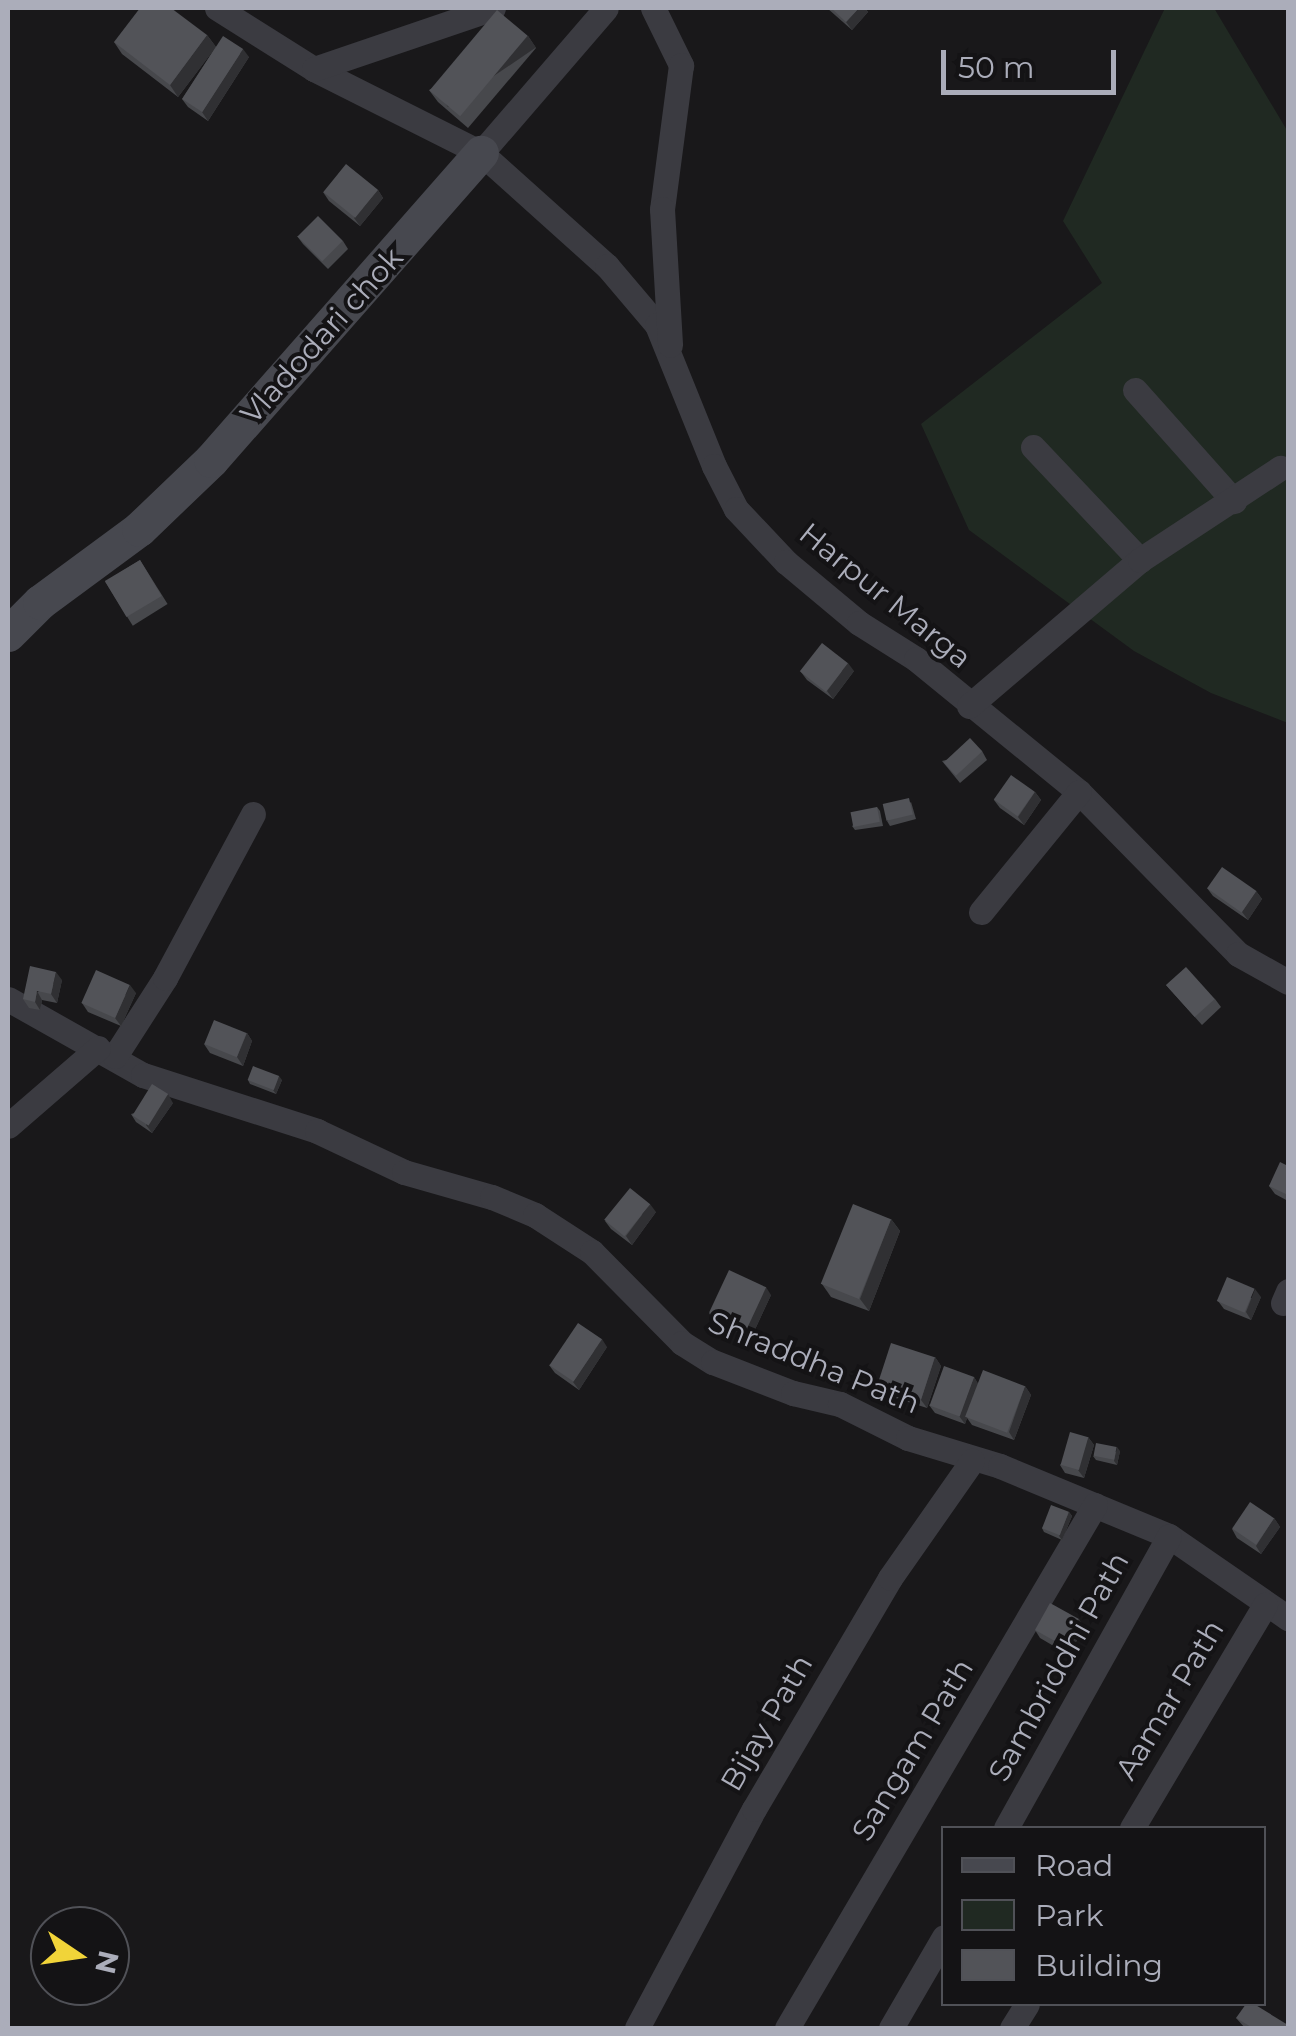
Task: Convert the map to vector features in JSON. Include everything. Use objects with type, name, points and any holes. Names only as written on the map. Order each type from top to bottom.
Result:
[{"type":"street","name":"Harpur Marga","points":[[217,8],[314,69],[482,153],[607,266],[658,324],[736,509],[786,562],[859,623],[916,659],[1079,792],[1238,954],[1287,977]]},
{"type":"street","points":[[314,69],[493,8]]},
{"type":"street","name":"Vladodari chok","points":[[8,634],[40,602],[139,529],[211,460],[606,8]]},
{"type":"street","points":[[653,8],[681,65],[662,208],[671,358]]},
{"type":"street","points":[[1135,390],[1234,501]]},
{"type":"street","points":[[1033,447],[1140,560]]},
{"type":"street","points":[[969,706],[1140,560],[1280,468]]},
{"type":"street","points":[[980,912],[1079,792]]},
{"type":"street","points":[[8,1126],[107,1052],[166,978],[253,814]]},
{"type":"street","name":"Shraddha Path","points":[[8,999],[143,1075],[317,1130],[404,1172],[492,1196],[535,1215],[592,1252],[682,1344],[712,1362],[793,1393],[840,1404],[908,1438],[972,1461],[1000,1466],[1169,1536],[1288,1618]]},
{"type":"street","name":"Bijay Path","points":[[637,2028],[754,1809],[860,1628],[972,1461]]},
{"type":"street","name":"Sangam Path","points":[[786,2028],[1095,1506]]},
{"type":"street","name":"Sambriddhi Path","points":[[1007,1826],[1169,1536]]},
{"type":"street","name":"Aamar Path","points":[[1133,1826],[1265,1605]]},
{"type":"street","points":[[891,2028],[941,1943]]},
{"type":"street","points":[[1012,2028],[1026,2006]]},
{"type":"green space","points":[[1165,8],[1214,8],[1288,132],[1288,723],[1211,693],[1134,651],[969,530],[921,424],[1102,283],[1063,221]]},
{"type":"building","points":[[140,8],[171,8],[207,35],[170,85],[114,42]]},
{"type":"building","points":[[831,8],[859,8],[846,22]]},
{"type":"building","points":[[497,10],[528,36],[460,116],[430,90]]},
{"type":"building","points":[[223,36],[243,49],[202,112],[182,99]]},
{"type":"building","points":[[346,164],[378,190],[355,218],[323,192]]},
{"type":"building","points":[[318,216],[343,241],[322,261],[297,237]]},
{"type":"building","points":[[140,560],[162,596],[126,617],[105,581]]},
{"type":"building","points":[[822,643],[848,663],[826,692],[800,671]]},
{"type":"building","points":[[970,738],[982,751],[956,776],[944,763]]},
{"type":"building","points":[[1011,775],[1035,792],[1018,816],[994,800]]},
{"type":"building","points":[[909,798],[913,815],[887,821],[883,804]]},
{"type":"building","points":[[877,807],[880,822],[853,827],[850,812]]},
{"type":"building","points":[[1222,867],[1256,891],[1241,912],[1207,888]]},
{"type":"building","points":[[30,966],[56,972],[51,994],[37,991],[35,1002],[23,999]]},
{"type":"building","points":[[1186,967],[1215,999],[1195,1017],[1166,985]]},
{"type":"building","points":[[96,970],[130,985],[115,1018],[81,1003]]},
{"type":"building","points":[[214,1020],[246,1033],[237,1057],[204,1044]]},
{"type":"building","points":[[253,1066],[279,1076],[274,1090],[248,1080]]},
{"type":"building","points":[[152,1084],[168,1094],[149,1125],[132,1115]]},
{"type":"building","points":[[1280,1162],[1288,1166],[1288,1195],[1269,1186]]},
{"type":"building","points":[[630,1188],[650,1204],[624,1236],[604,1220]]},
{"type":"building","points":[[853,1204],[891,1219],[859,1299],[821,1284]]},
{"type":"building","points":[[729,1270],[766,1287],[746,1330],[709,1313]]},
{"type":"building","points":[[1227,1277],[1255,1289],[1244,1313],[1217,1301]]},
{"type":"building","points":[[578,1323],[602,1339],[574,1381],[549,1365]]},
{"type":"building","points":[[891,1343],[935,1357],[921,1399],[877,1385]]},
{"type":"building","points":[[944,1366],[974,1377],[960,1416],[930,1405]]},
{"type":"building","points":[[983,1370],[1025,1386],[1007,1433],[965,1417]]},
{"type":"building","points":[[1070,1432],[1088,1437],[1079,1470],[1061,1465]]},
{"type":"building","points":[[1096,1443],[1117,1447],[1114,1460],[1094,1456]]},
{"type":"building","points":[[1250,1502],[1274,1518],[1256,1545],[1232,1529]]},
{"type":"building","points":[[1051,1505],[1069,1512],[1060,1535],[1042,1528]]},
{"type":"building","points":[[1050,1603],[1079,1619],[1064,1646],[1035,1630]]},
{"type":"building","points":[[1245,2006],[1257,2006],[1288,2027],[1253,2028],[1236,2018]]}]
